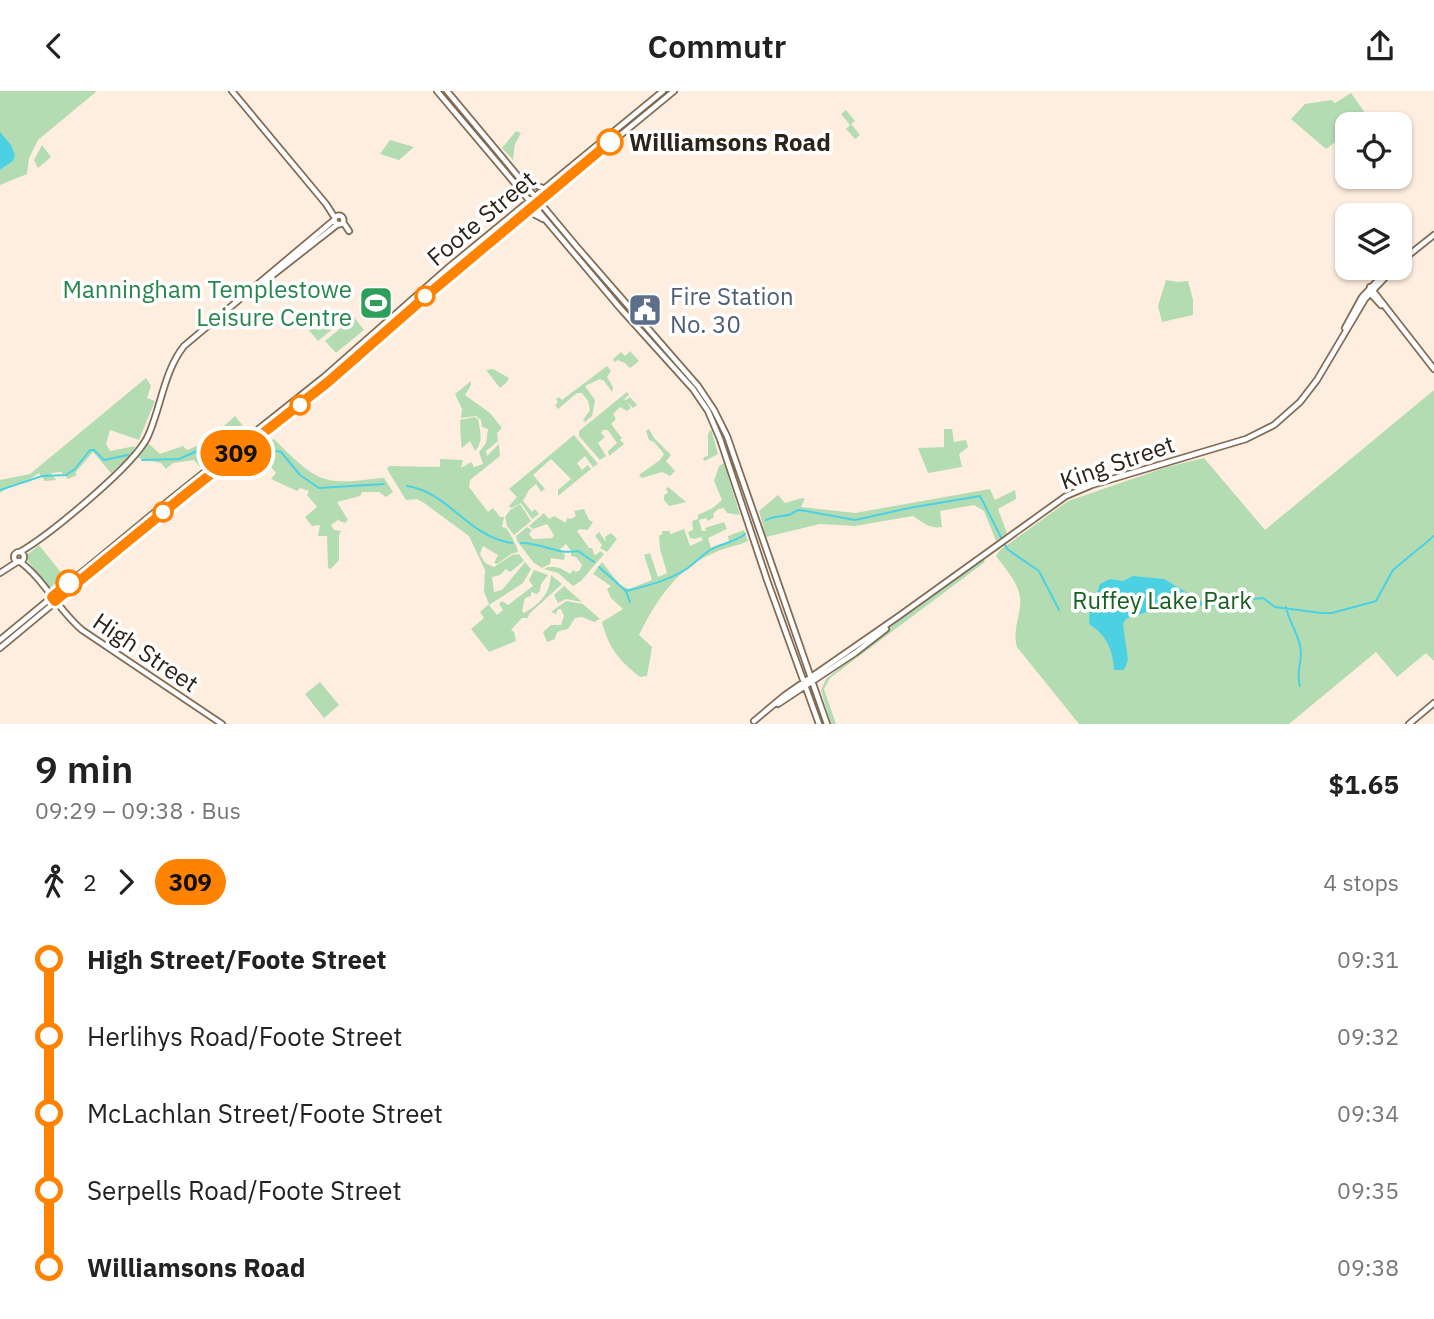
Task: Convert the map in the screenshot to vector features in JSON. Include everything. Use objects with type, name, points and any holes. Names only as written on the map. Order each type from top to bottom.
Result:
[{"type":"main road","points":[[0,571],[20,558],[121,471],[147,438],[171,369],[182,349],[338,221],[232,91]]},
{"type":"main road","points":[[437,91],[693,389],[713,422],[819,724]]},
{"type":"main road","points":[[447,91],[704,393],[721,423],[827,724]]},
{"type":"main road","name":"Foote Street","points":[[255,436],[336,375],[412,307],[540,201],[663,91]]},
{"type":"main road","name":"Foote Street","points":[[0,640],[255,436],[543,188],[577,166],[674,91]]},
{"type":"main road","points":[[522,180],[543,188]]},
{"type":"main road","points":[[516,213],[524,194]]},
{"type":"main road","points":[[528,211],[547,221]]},
{"type":"main road","points":[[1412,252],[1434,235]]},
{"type":"main road","points":[[449,267],[453,273]]},
{"type":"main road","name":"King Street","points":[[1339,345],[1355,308],[1381,280]]},
{"type":"main road","points":[[1377,296],[1384,280]]},
{"type":"main road","points":[[1370,290],[1405,333]]},
{"type":"main road","points":[[1370,290],[1434,367]]},
{"type":"main road","name":"King Street","points":[[811,680],[818,672],[1056,502],[1078,490],[1245,439],[1269,429],[1308,393],[1325,370],[1370,290]]},
{"type":"main road","points":[[1365,299],[1379,304]]},
{"type":"main road","points":[[407,303],[412,307]]},
{"type":"main road","points":[[393,315],[398,320]]},
{"type":"main road","points":[[644,335],[649,331]]},
{"type":"main road","points":[[331,370],[336,375]]},
{"type":"main road","name":"High Street","points":[[20,558],[82,630],[222,724]]},
{"type":"main road","name":"Foote Street","points":[[0,647],[54,599]]},
{"type":"main road","name":"King Street","points":[[752,722],[855,653],[899,616]]},
{"type":"main road","points":[[803,657],[813,671],[818,672]]},
{"type":"main road","points":[[815,692],[819,681],[834,667]]},
{"type":"main road","points":[[1409,724],[1434,703]]},
{"type":"green space","points":[[0,91],[97,91],[38,140],[29,158],[27,174],[0,185],[0,170],[13,161],[0,134]]},
{"type":"green space","points":[[1351,93],[1364,112],[1335,112],[1335,142],[1326,149],[1291,119],[1305,104],[1331,100],[1335,103]]},
{"type":"green space","points":[[846,110],[855,121],[851,124],[860,135],[855,139],[846,129],[850,125],[841,114]]},
{"type":"green space","points":[[516,131],[521,133],[515,144],[513,160],[502,148]]},
{"type":"green space","points":[[390,140],[414,147],[399,160],[380,154]]},
{"type":"green space","points":[[42,145],[51,157],[38,168],[34,160]]},
{"type":"green space","points":[[1166,280],[1188,281],[1193,300],[1193,315],[1162,322],[1158,306]]},
{"type":"green space","points":[[329,310],[340,323],[318,341],[307,328]]},
{"type":"green space","points":[[354,317],[364,330],[335,352],[325,341]]},
{"type":"green space","points":[[630,351],[639,361],[630,368],[613,359],[621,352],[625,356]]},
{"type":"green space","points":[[607,366],[611,371],[607,377],[613,387],[612,392],[600,379],[585,386],[595,400],[592,416],[585,422],[583,420],[590,410],[582,393],[577,393],[558,409],[555,405],[558,402],[556,399],[559,397],[562,400]]},
{"type":"green space","points":[[493,369],[509,378],[500,388],[486,370]]},
{"type":"green space","points":[[146,378],[151,386],[147,398],[155,401],[139,440],[110,430],[106,444],[110,451],[135,446],[132,454],[111,473],[93,452],[75,473],[77,475],[68,479],[61,472],[51,473],[56,480],[45,481],[39,473],[0,493],[0,480],[30,474]]},
{"type":"green space","points":[[471,381],[465,395],[490,413],[502,428],[497,433],[498,441],[486,451],[487,456],[499,444],[500,456],[470,480],[469,487],[488,512],[493,508],[500,517],[504,517],[502,527],[506,528],[518,552],[511,554],[497,564],[494,563],[498,555],[483,546],[480,554],[485,563],[494,567],[512,555],[519,554],[524,561],[510,572],[506,569],[500,575],[492,577],[494,592],[502,590],[525,562],[531,569],[523,583],[489,605],[497,615],[503,610],[499,604],[502,601],[508,605],[533,586],[529,580],[534,570],[548,575],[537,594],[531,592],[531,596],[525,598],[522,611],[524,613],[544,597],[551,575],[562,584],[529,614],[528,618],[522,618],[511,630],[516,641],[489,652],[471,629],[484,618],[480,612],[489,604],[484,592],[485,570],[469,536],[417,499],[406,500],[387,469],[389,466],[440,467],[440,459],[463,460],[461,468],[471,462],[474,467],[483,464],[479,452],[486,443],[488,429],[482,427],[481,420],[476,416],[461,418],[462,409],[455,394]]},
{"type":"green space","name":"Ruffey Lake Park","points":[[1434,390],[1434,661],[1426,653],[1397,677],[1376,652],[1289,724],[1079,724],[1017,647],[1019,593],[996,556],[1000,550],[1068,501],[1167,467],[1204,458],[1265,530]]},
{"type":"green space","points":[[627,392],[629,395],[624,399],[630,397],[637,405],[633,408],[627,402],[631,408],[627,411],[620,407],[613,414],[616,419],[611,424],[624,444],[609,456],[608,451],[617,443],[608,430],[603,430],[601,433],[605,437],[598,443],[606,456],[600,460],[579,436],[579,431]]},
{"type":"green space","points":[[235,416],[248,432],[202,469],[194,460],[173,463],[166,469],[161,463],[138,458],[148,443],[160,454],[183,446],[187,450],[206,442]]},
{"type":"green space","points":[[474,417],[478,419],[481,436],[475,451],[470,441],[462,448],[460,422]]},
{"type":"green space","points":[[649,429],[671,455],[666,461],[675,471],[670,476],[662,472],[642,478],[639,475],[664,454],[649,440],[646,431]]},
{"type":"green space","points":[[711,429],[718,454],[705,461],[703,460],[708,456],[708,434]]},
{"type":"green space","points":[[944,429],[952,429],[954,442],[966,440],[968,447],[959,454],[962,467],[928,473],[918,448],[944,447]]},
{"type":"green space","points":[[574,435],[598,464],[593,467],[585,456],[577,463],[582,470],[588,465],[591,469],[558,496],[558,490],[571,479],[551,459],[533,475],[545,489],[541,492],[536,484],[523,501],[532,512],[535,509],[539,514],[532,519],[521,503],[511,508],[509,506],[517,497],[509,489]]},
{"type":"green space","points":[[267,436],[322,478],[345,481],[384,478],[393,492],[386,497],[379,492],[362,492],[360,496],[337,502],[348,520],[345,523],[338,520],[331,525],[334,530],[341,531],[339,560],[331,569],[328,568],[327,536],[318,536],[320,525],[312,526],[305,517],[317,507],[307,495],[309,491],[300,488],[297,491],[271,479],[276,473],[263,457],[245,453]]},
{"type":"green space","points":[[724,463],[740,515],[727,513],[724,508],[718,509],[708,521],[706,518],[699,520],[702,531],[724,522],[727,529],[708,538],[711,548],[729,543],[728,536],[744,530],[748,541],[720,550],[690,566],[661,597],[639,635],[652,647],[647,676],[640,677],[621,659],[608,640],[602,622],[623,609],[611,598],[607,589],[611,586],[593,574],[602,562],[620,585],[629,589],[652,580],[644,555],[650,553],[658,577],[667,573],[659,535],[662,535],[662,531],[669,531],[671,534],[684,529],[690,546],[703,540],[701,537],[690,538],[688,532],[693,530],[692,521],[698,519],[698,515],[722,500],[714,481],[719,466]]},
{"type":"green space","points":[[668,487],[686,502],[669,506],[664,500]]},
{"type":"green space","points":[[990,489],[995,500],[1015,490],[1016,499],[998,509],[1007,533],[996,541],[984,511],[974,505],[940,511],[942,527],[930,526],[913,516],[855,526],[820,524],[766,537],[759,511],[778,495],[785,503],[805,499],[801,507],[855,513]]},
{"type":"green space","points":[[520,504],[531,521],[514,535],[507,526],[505,517]]},
{"type":"green space","points":[[584,509],[589,520],[593,522],[588,530],[577,531],[594,554],[600,551],[604,554],[581,581],[573,586],[558,573],[544,569],[557,567],[570,574],[573,570],[580,570],[582,565],[576,557],[571,556],[566,544],[560,549],[565,555],[564,560],[551,558],[550,564],[542,568],[534,563],[516,536],[527,527],[532,530],[529,534],[533,539],[552,538],[554,535],[547,524],[533,529],[529,526],[544,513],[549,519],[554,516],[566,523],[567,518],[576,516],[574,511]]},
{"type":"green space","points":[[599,532],[606,542],[605,537],[611,533],[617,539],[607,552],[600,548],[602,545],[595,536]]},
{"type":"green space","points":[[39,545],[67,580],[53,591],[27,560],[27,555]]},
{"type":"green space","points":[[983,559],[985,562],[830,678],[824,689],[836,724],[831,724],[821,690],[826,679],[896,622]]},
{"type":"green space","points":[[564,586],[582,602],[566,599],[558,603],[554,595]]},
{"type":"green space","points":[[566,601],[583,604],[600,619],[594,622],[582,617],[575,618],[568,629],[559,631],[555,639],[547,642],[543,632],[551,625],[561,625],[564,616],[561,609],[558,609],[556,614],[551,612]]},
{"type":"green space","points":[[320,682],[339,705],[324,718],[305,694]]},
{"type":"water","points":[[0,132],[11,145],[15,155],[13,161],[0,170]]},
{"type":"water","points":[[1133,576],[1164,579],[1206,604],[1186,611],[1163,608],[1152,610],[1126,619],[1123,624],[1128,660],[1124,670],[1114,670],[1108,644],[1090,625],[1090,610],[1100,584],[1110,579],[1123,581]]},
{"type":"waterway","points":[[142,460],[179,459],[213,444],[227,433],[242,435]]},
{"type":"waterway","points":[[260,448],[281,452],[300,475],[319,488],[384,484]]},
{"type":"waterway","points":[[0,490],[42,476],[66,475],[75,469],[90,450],[94,450],[104,460],[128,455]]},
{"type":"waterway","points":[[407,486],[435,497],[483,532],[512,543]]},
{"type":"waterway","points":[[766,520],[800,510],[855,520],[980,496],[1007,549],[1039,571],[1059,610]]},
{"type":"waterway","points":[[599,567],[626,591],[674,576],[710,550],[745,534]]},
{"type":"waterway","points":[[1206,604],[1217,605],[1263,598],[1275,607],[1332,613],[1376,601],[1393,570],[1434,536]]},
{"type":"waterway","points":[[521,543],[570,552],[578,551],[594,562]]},
{"type":"waterway","points":[[626,591],[630,602]]},
{"type":"waterway","points":[[1286,607],[1300,646],[1300,686]]},
{"type":"bus line","name":"309","points":[[69,583],[52,597],[55,601],[328,382],[610,142]]},
{"type":"place","name":"Williamsons Road","points":[[610,142]]},
{"type":"place","name":"Manningham Templestowe Leisure Centre","points":[[376,303]]},
{"type":"place","name":"Fire Station No. 30","points":[[645,310]]}]
